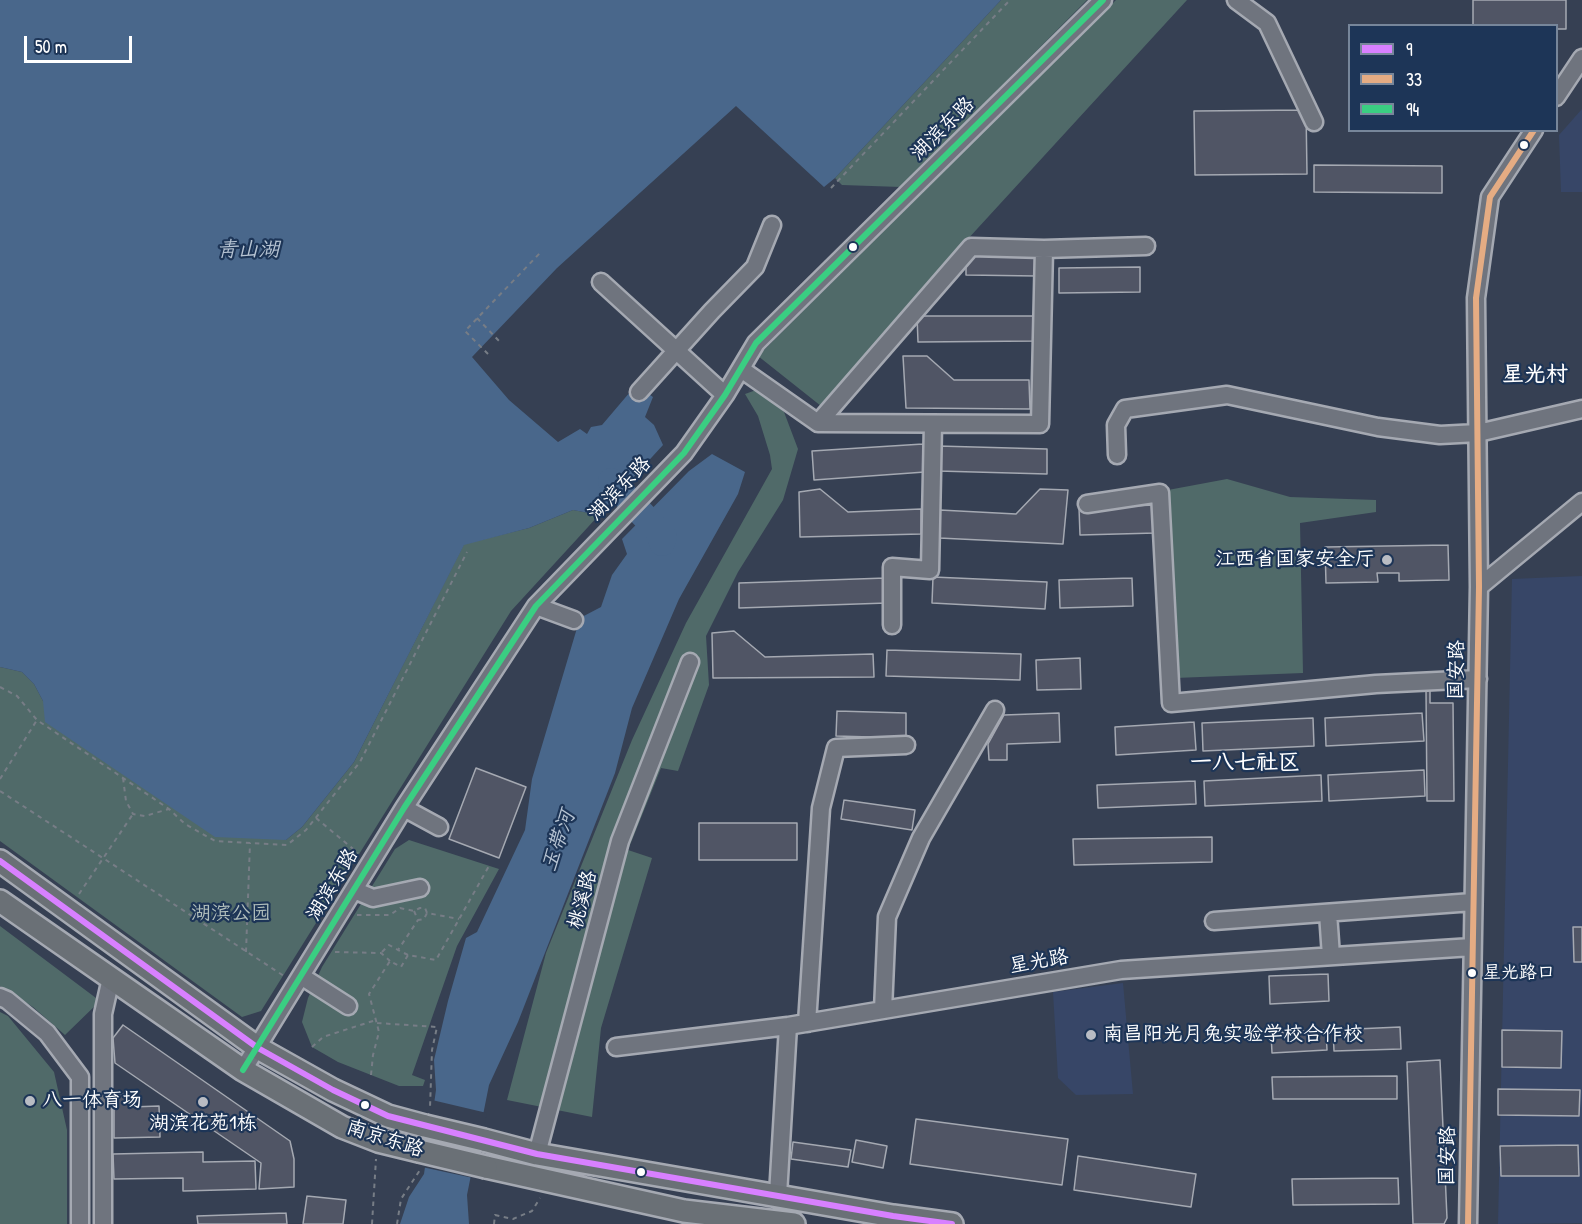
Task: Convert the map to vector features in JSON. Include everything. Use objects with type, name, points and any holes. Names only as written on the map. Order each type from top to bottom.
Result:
[{"type":"main road","name":"南京东路","points":[[0,861],[258,1048],[333,1090],[388,1116],[427,1120],[484,1140],[537,1154],[952,1224]]},
{"type":"main road","name":"南京东路","points":[[0,901],[243,1070],[342,1127],[420,1160],[486,1167],[683,1217],[794,1224]]},
{"type":"street","name":"湖滨东路","points":[[243,1070],[404,808],[536,606],[684,453],[725,395],[756,343],[1103,0]]},
{"type":"street","points":[[1236,0],[1267,23],[1314,122]]},
{"type":"street","points":[[1558,95],[1582,58]]},
{"type":"street","name":"国安路","points":[[1468,1224],[1479,587],[1476,298],[1490,197],[1533,132]]},
{"type":"street","points":[[639,393],[712,311],[755,267],[772,225]]},
{"type":"street","points":[[818,423],[971,247],[1044,249],[1146,246]]},
{"type":"street","points":[[741,369],[818,423],[1040,424],[1044,249]]},
{"type":"street","points":[[601,282],[679,350],[725,395]]},
{"type":"street","points":[[1118,455],[1116,425],[1125,409],[1227,395],[1378,427],[1440,435],[1478,433],[1582,409]]},
{"type":"street","points":[[892,625],[892,567],[930,570],[933,424]]},
{"type":"street","points":[[1087,504],[1160,493],[1171,703],[1376,684],[1478,679]]},
{"type":"street","points":[[1479,587],[1582,502]]},
{"type":"street","points":[[536,606],[574,620]]},
{"type":"street","name":"桃溪路","points":[[537,1154],[620,842],[690,663]]},
{"type":"street","points":[[883,1010],[887,917],[921,838],[995,710]]},
{"type":"street","points":[[807,1023],[821,808],[836,748],[906,745]]},
{"type":"street","points":[[404,808],[439,827]]},
{"type":"street","points":[[354,890],[373,898],[420,888]]},
{"type":"street","points":[[1214,921],[1473,902]]},
{"type":"street","points":[[1328,912],[1331,956]]},
{"type":"street","name":"星光路","points":[[616,1047],[788,1026],[1121,970],[1472,947]]},
{"type":"street","points":[[103,1224],[103,1014],[111,978]]},
{"type":"street","points":[[299,981],[348,1006]]},
{"type":"street","points":[[0,997],[7,1000],[47,1033],[80,1077],[80,1224]]},
{"type":"street","points":[[778,1195],[788,1026]]},
{"type":"path","points":[[831,188],[1010,0]]},
{"type":"path","points":[[488,354],[465,331],[540,253]]},
{"type":"path","points":[[477,318],[501,343]]},
{"type":"path","points":[[0,687],[17,696],[37,720],[169,809],[185,824],[215,841],[287,845],[306,830],[360,762],[467,552]]},
{"type":"path","points":[[0,779],[37,720]]},
{"type":"path","points":[[123,778],[126,801],[134,814],[145,816],[169,809]]},
{"type":"path","points":[[0,791],[246,951],[299,981]]},
{"type":"path","points":[[77,897],[134,814]]},
{"type":"path","points":[[316,818],[370,863]]},
{"type":"path","points":[[246,951],[250,843]]},
{"type":"path","points":[[381,953],[389,945],[408,955],[436,960],[489,866]]},
{"type":"path","points":[[355,914],[390,915],[400,908],[414,911],[425,908],[428,913],[459,919]]},
{"type":"path","points":[[414,911],[418,920]]},
{"type":"path","points":[[398,950],[418,920],[424,919],[428,913]]},
{"type":"path","points":[[332,952],[381,953],[401,967],[408,955]]},
{"type":"path","points":[[370,1075],[379,1032],[369,994],[390,961]]},
{"type":"path","points":[[312,1047],[323,1036],[376,1022],[437,1027],[432,1050],[432,1091],[427,1120]]},
{"type":"path","points":[[372,1224],[378,1141]]},
{"type":"path","points":[[397,1224],[401,1199],[420,1160]]},
{"type":"path","points":[[494,1224],[495,1215],[513,1219],[532,1211],[541,1196],[543,1181]]},
{"type":"shaded area","points":[[1582,109],[1582,192],[1561,192],[1559,135]]},
{"type":"shaded area","points":[[1582,576],[1582,1223],[1498,1224],[1512,579]]},
{"type":"shaded area","name":"南昌阳光月兔实验学校合作校","points":[[1123,983],[1133,1094],[1076,1095],[1058,1078],[1053,992]]},
{"type":"green space","points":[[1001,0],[1087,0],[901,187],[842,185],[835,178]]},
{"type":"green space","points":[[1116,0],[1187,0],[944,265],[821,406],[758,356]]},
{"type":"green space","points":[[759,389],[784,412],[798,449],[783,500],[738,572],[706,636],[709,685],[678,771],[661,768],[628,850],[652,858],[601,1028],[592,1117],[507,1100],[546,953],[632,740],[686,623],[772,469],[758,416],[745,394]]},
{"type":"green space","points":[[1227,479],[1290,497],[1376,500],[1376,512],[1300,523],[1303,673],[1175,678],[1168,490]]},
{"type":"green space","name":"湖滨公园","points":[[573,510],[599,515],[511,611],[261,1011],[242,1017],[0,841],[0,667],[22,672],[34,684],[43,701],[286,840],[302,827],[354,762],[464,544],[529,528]]},
{"type":"green space","points":[[409,840],[499,869],[457,946],[412,1075],[425,1080],[423,1086],[399,1086],[338,1062],[312,1047],[302,1022],[308,998],[322,967],[395,849]]},
{"type":"green space","points":[[0,926],[100,1001],[65,1035],[33,1007],[0,986]]},
{"type":"green space","name":"八一体育场","points":[[0,1012],[8,1016],[54,1072],[67,1130],[67,1224],[0,1224]]},
{"type":"water","name":"青山湖","points":[[0,0],[1001,0],[835,178],[824,187],[736,106],[557,268],[472,357],[509,400],[558,442],[580,429],[587,434],[591,427],[602,425],[636,385],[653,397],[645,417],[654,425],[663,445],[599,515],[573,510],[529,528],[464,545],[354,762],[302,827],[286,840],[215,837],[45,722],[43,701],[34,684],[22,672],[0,667]]},
{"type":"water","points":[[712,454],[745,472],[738,494],[679,599],[632,708],[615,773],[518,1022],[489,1085],[467,1195],[469,1224],[400,1224],[409,1197],[424,1174],[436,1090],[434,1060],[466,938],[477,932],[525,830],[532,779],[580,618],[601,607],[612,575],[627,554],[622,539],[689,471]]},
{"type":"pier","points":[[432,1100],[487,1113],[473,1178],[422,1167]]},
{"type":"building","points":[[1473,0],[1566,0],[1566,29],[1558,29],[1558,24],[1473,24]]},
{"type":"building","points":[[1306,110],[1307,174],[1195,175],[1194,111]]},
{"type":"building","points":[[1314,165],[1442,166],[1442,193],[1314,192]]},
{"type":"building","points":[[966,255],[1037,255],[1037,276],[966,275]]},
{"type":"building","points":[[1140,267],[1140,292],[1059,293],[1059,268]]},
{"type":"building","points":[[917,316],[1036,316],[1036,341],[918,342]]},
{"type":"building","points":[[903,356],[927,356],[954,380],[1029,380],[1030,409],[906,408]]},
{"type":"building","points":[[923,444],[925,472],[814,480],[812,451]]},
{"type":"building","points":[[938,446],[1047,449],[1047,474],[938,471]]},
{"type":"building","points":[[820,489],[848,512],[921,509],[921,534],[800,537],[799,492]]},
{"type":"building","points":[[1040,489],[1068,490],[1063,544],[939,538],[940,510],[1016,514]]},
{"type":"building","points":[[1155,505],[1156,533],[1080,535],[1079,508]]},
{"type":"building","name":"江西省国家安全厅","points":[[1448,545],[1449,580],[1399,581],[1399,573],[1377,573],[1378,582],[1326,583],[1325,547]]},
{"type":"building","points":[[933,577],[1047,582],[1045,609],[932,603]]},
{"type":"building","points":[[886,578],[887,603],[739,608],[739,583]]},
{"type":"building","points":[[1132,578],[1133,606],[1060,608],[1059,580]]},
{"type":"building","points":[[734,631],[765,657],[873,654],[874,677],[713,678],[712,633]]},
{"type":"building","points":[[887,650],[1021,654],[1020,680],[886,676]]},
{"type":"building","points":[[1080,658],[1081,689],[1037,690],[1036,660]]},
{"type":"building","points":[[1426,690],[1430,690],[1430,703],[1453,703],[1454,801],[1427,801]]},
{"type":"building","points":[[837,711],[906,713],[906,738],[836,736]]},
{"type":"building","points":[[1059,713],[1060,742],[1007,744],[1007,760],[989,760],[988,744],[1004,715]]},
{"type":"building","points":[[1422,713],[1424,741],[1326,746],[1325,718]]},
{"type":"building","points":[[1313,718],[1314,746],[1203,751],[1202,723]]},
{"type":"building","points":[[1194,722],[1196,750],[1116,755],[1115,727]]},
{"type":"building","points":[[476,768],[526,787],[499,858],[449,839]]},
{"type":"building","points":[[1424,770],[1425,796],[1329,801],[1328,775]]},
{"type":"building","points":[[1321,775],[1322,801],[1205,806],[1204,781]]},
{"type":"building","points":[[1195,781],[1196,804],[1098,808],[1097,785]]},
{"type":"building","points":[[844,800],[915,810],[912,830],[841,819]]},
{"type":"building","points":[[699,823],[797,823],[797,860],[699,860]]},
{"type":"building","points":[[1212,837],[1212,862],[1074,865],[1073,839]]},
{"type":"building","points":[[1573,927],[1582,927],[1582,962],[1574,962]]},
{"type":"building","points":[[1328,974],[1329,1001],[1270,1004],[1269,976]]},
{"type":"building","name":"湖滨花苑1栋","points":[[123,1025],[290,1141],[294,1159],[294,1187],[259,1189],[261,1163],[115,1063],[113,1038]]},
{"type":"building","points":[[1400,1027],[1401,1049],[1334,1051],[1333,1030]]},
{"type":"building","points":[[1326,1030],[1327,1050],[1272,1053],[1271,1033]]},
{"type":"building","points":[[1502,1030],[1562,1031],[1561,1068],[1502,1067]]},
{"type":"building","points":[[1440,1060],[1447,1218],[1444,1224],[1413,1224],[1407,1062]]},
{"type":"building","points":[[1397,1076],[1397,1099],[1273,1099],[1272,1077]]},
{"type":"building","points":[[1498,1089],[1580,1090],[1579,1116],[1498,1115]]},
{"type":"building","points":[[114,1094],[130,1094],[131,1107],[159,1106],[160,1137],[114,1138]]},
{"type":"building","points":[[916,1119],[1068,1139],[1062,1185],[910,1164]]},
{"type":"building","points":[[856,1140],[887,1146],[883,1168],[852,1162]]},
{"type":"building","points":[[793,1142],[851,1150],[848,1167],[791,1159]]},
{"type":"building","points":[[1578,1145],[1579,1176],[1501,1176],[1500,1146]]},
{"type":"building","points":[[203,1152],[203,1162],[255,1161],[256,1189],[183,1191],[183,1178],[114,1179],[113,1154]]},
{"type":"building","points":[[1078,1156],[1196,1174],[1191,1207],[1074,1190]]},
{"type":"building","points":[[1398,1178],[1399,1204],[1293,1205],[1292,1179]]},
{"type":"building","points":[[307,1196],[346,1200],[343,1224],[303,1224]]},
{"type":"building","points":[[286,1213],[287,1224],[198,1224],[197,1216]]},
{"type":"waterway","name":"玉带河","points":[[611,481],[664,537],[662,543]]},
{"type":"transit line","name":"94","points":[[243,1070],[404,808],[536,606],[684,453],[725,395],[756,343],[1103,0]]},
{"type":"transit line","name":"33","points":[[1468,1224],[1479,587],[1476,298],[1490,197],[1533,132]]},
{"type":"transit line","name":"9","points":[[0,861],[258,1048],[333,1090],[388,1116],[537,1154],[893,1216],[952,1224]]},
{"type":"place","name":"江西省国家安全厅","points":[[1387,560]]},
{"type":"place","name":"星光路口","points":[[1472,973]]},
{"type":"place","name":"南昌阳光月兔实验学校合作校","points":[[1091,1035]]},
{"type":"place","name":"八一体育场","points":[[30,1101]]},
{"type":"place","name":"湖滨花苑1栋","points":[[203,1102]]},
{"type":"district","name":"星光村","points":[[1535,375]]},
{"type":"district","name":"一八七社区","points":[[1245,763]]}]
